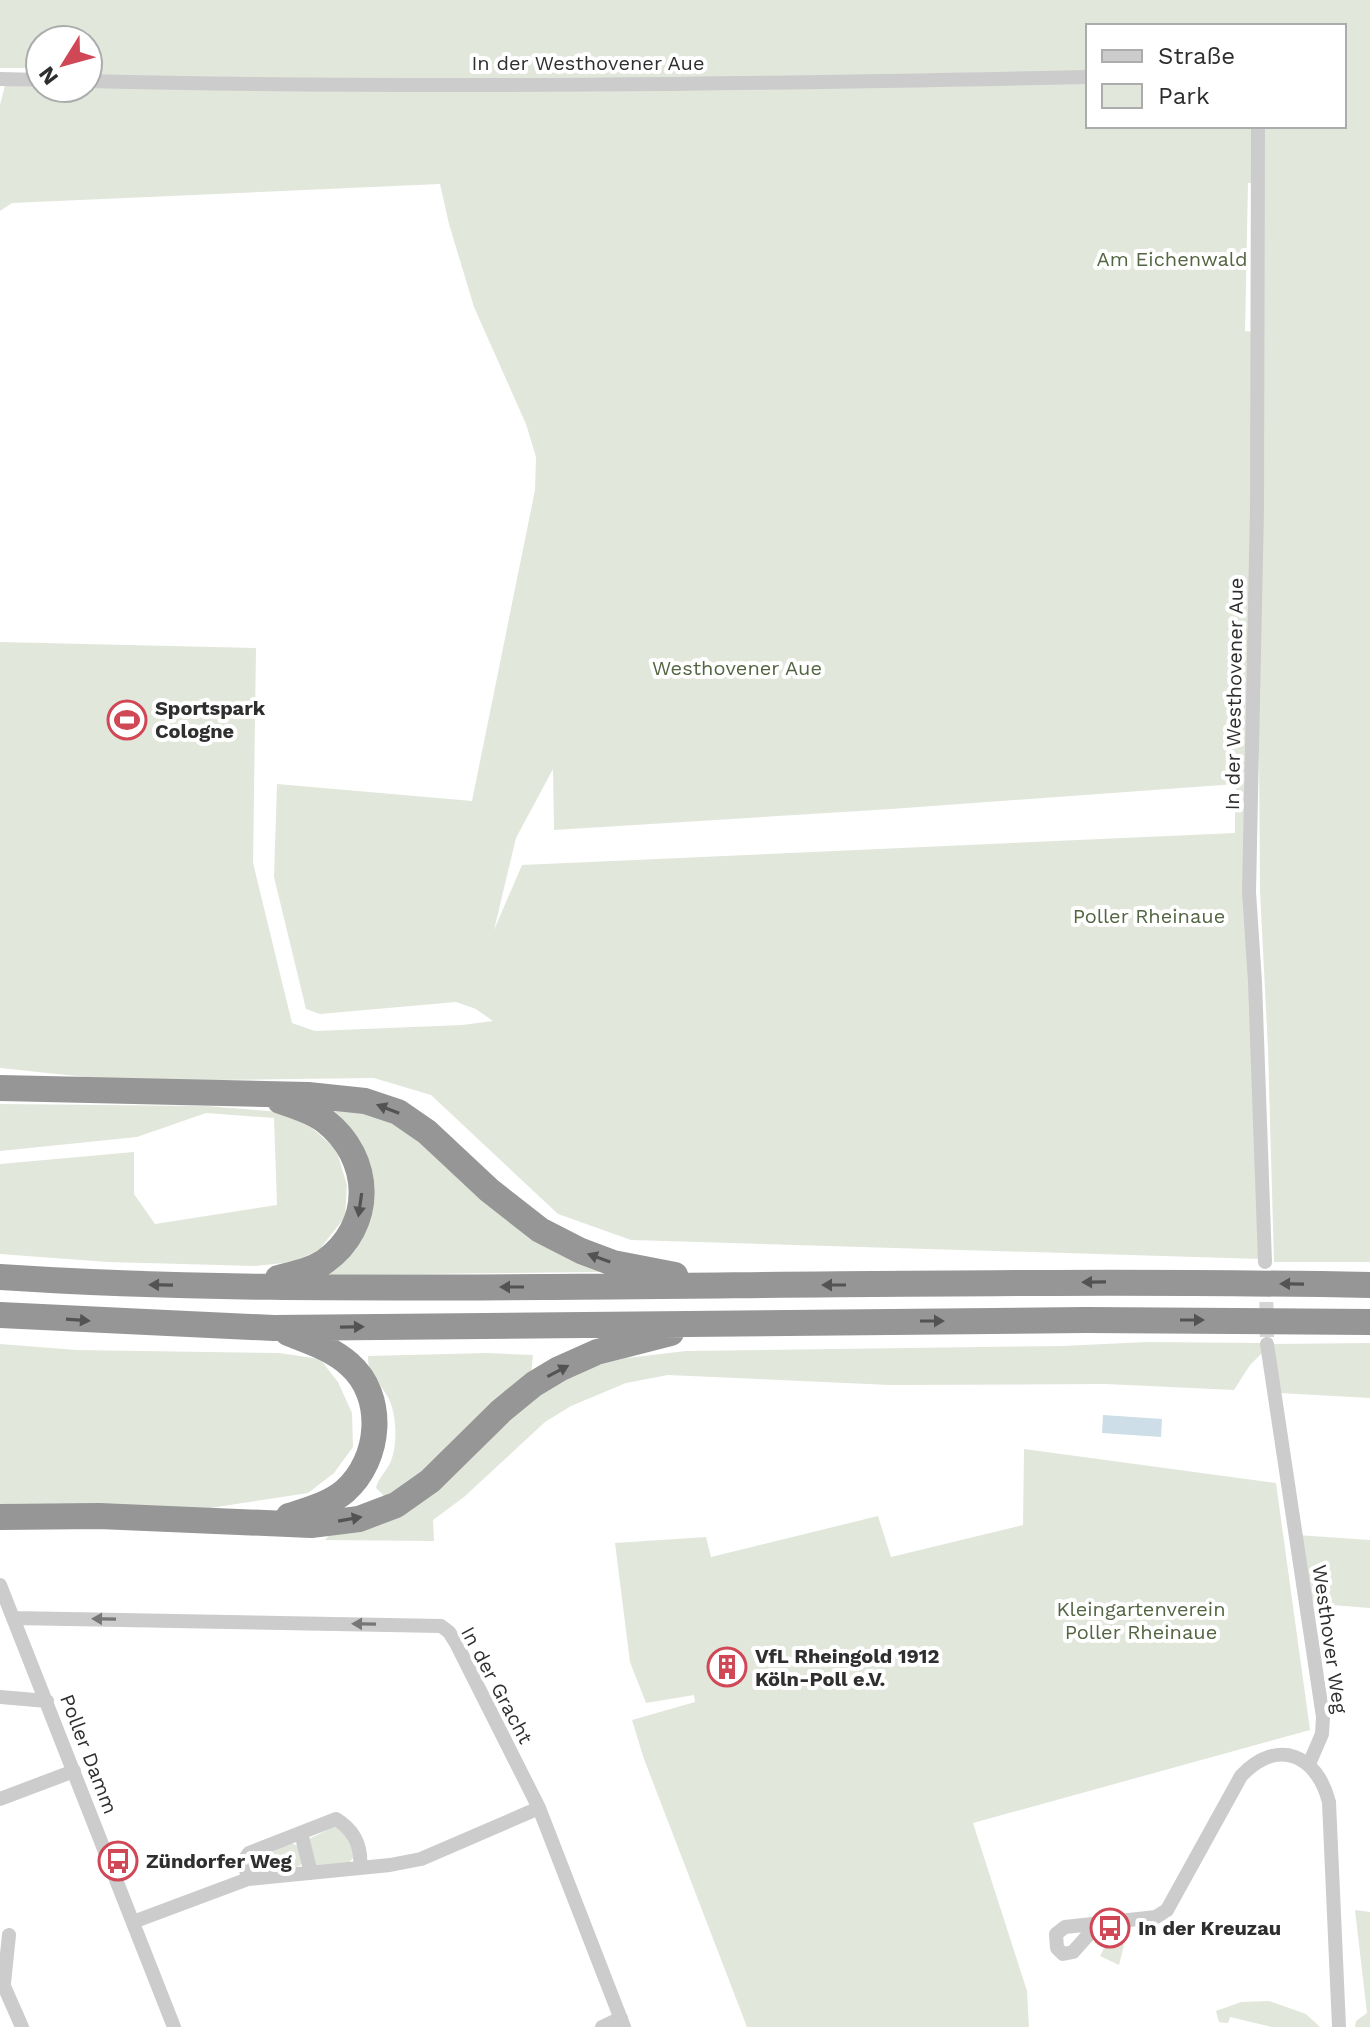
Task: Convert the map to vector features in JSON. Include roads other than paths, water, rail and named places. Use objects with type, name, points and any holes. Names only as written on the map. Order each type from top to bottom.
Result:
[{"type":"highway","points":[[0,1088],[308,1095],[365,1101],[398,1112],[427,1132],[489,1190],[540,1230],[567,1244],[613,1263],[730,1286]]},
{"type":"highway","points":[[239,1286],[304,1272],[323,1263],[351,1233],[360,1214],[362,1187],[357,1162],[343,1138],[323,1119],[302,1108],[265,1096]]},
{"type":"highway","points":[[0,1277],[239,1286],[730,1286],[1172,1281],[1370,1285]]},
{"type":"highway","points":[[0,1315],[274,1328],[714,1323],[1370,1322]]},
{"type":"highway","points":[[0,1517],[99,1516],[311,1525],[359,1519],[396,1505],[430,1481],[501,1411],[534,1384],[559,1369],[597,1352],[714,1323]]},
{"type":"highway","points":[[272,1522],[321,1505],[345,1491],[361,1472],[372,1449],[376,1422],[368,1390],[351,1366],[328,1348],[274,1328]]},
{"type":"street","name":"In der Westhovener Aue","points":[[104,81],[230,85],[1086,77]]},
{"type":"street","points":[[0,79],[24,80]]},
{"type":"street","name":"In der Westhovener Aue","points":[[1258,128],[1257,509],[1249,892],[1265,1262]]},
{"type":"street","name":"Westhover Weg","points":[[1267,1344],[1323,1717],[1322,1734],[1309,1764]]},
{"type":"street","name":"Poller Damm","points":[[0,1585],[174,2027]]},
{"type":"street","name":"In der Gracht","points":[[13,1618],[441,1626],[456,1643],[539,1808],[623,2023]]},
{"type":"street","points":[[0,1697],[47,1701]]},
{"type":"street","points":[[1098,1924],[1156,1917],[1167,1910],[1241,1776],[1251,1766],[1281,1755],[1309,1764],[1324,1781],[1329,1802],[1339,2027]]},
{"type":"street","points":[[0,1799],[74,1771]]},
{"type":"street","points":[[133,1922],[248,1879],[421,1859],[539,1808]]},
{"type":"street","points":[[248,1879],[244,1860],[249,1853],[336,1819],[351,1828],[361,1856],[360,1868]]},
{"type":"street","points":[[301,1833],[311,1873]]},
{"type":"street","points":[[9,1935],[2,1980],[22,2027]]},
{"type":"street","points":[[602,2027],[623,2023]]},
{"type":"tunnel","points":[[1266,1281],[1267,1344]]},
{"type":"place","name":"Sportspark Cologne","points":[[127,720]]},
{"type":"place","name":"VfL Rheingold 1912 Köln-Poll e.V.","points":[[727,1667]]},
{"type":"place","name":"Zündorfer Weg","points":[[118,1861]]},
{"type":"place","name":"In der Kreuzau","points":[[1110,1928]]},
{"type":"park label","name":"Am Eichenwald","points":[[1172,259]]},
{"type":"park label","name":"Westhovener Aue","points":[[737,668]]},
{"type":"park label","name":"Poller Rheinaue","points":[[1149,916]]},
{"type":"park label","name":"Kleingartenverein Poller Rheinaue","points":[[1141,1620]]}]
